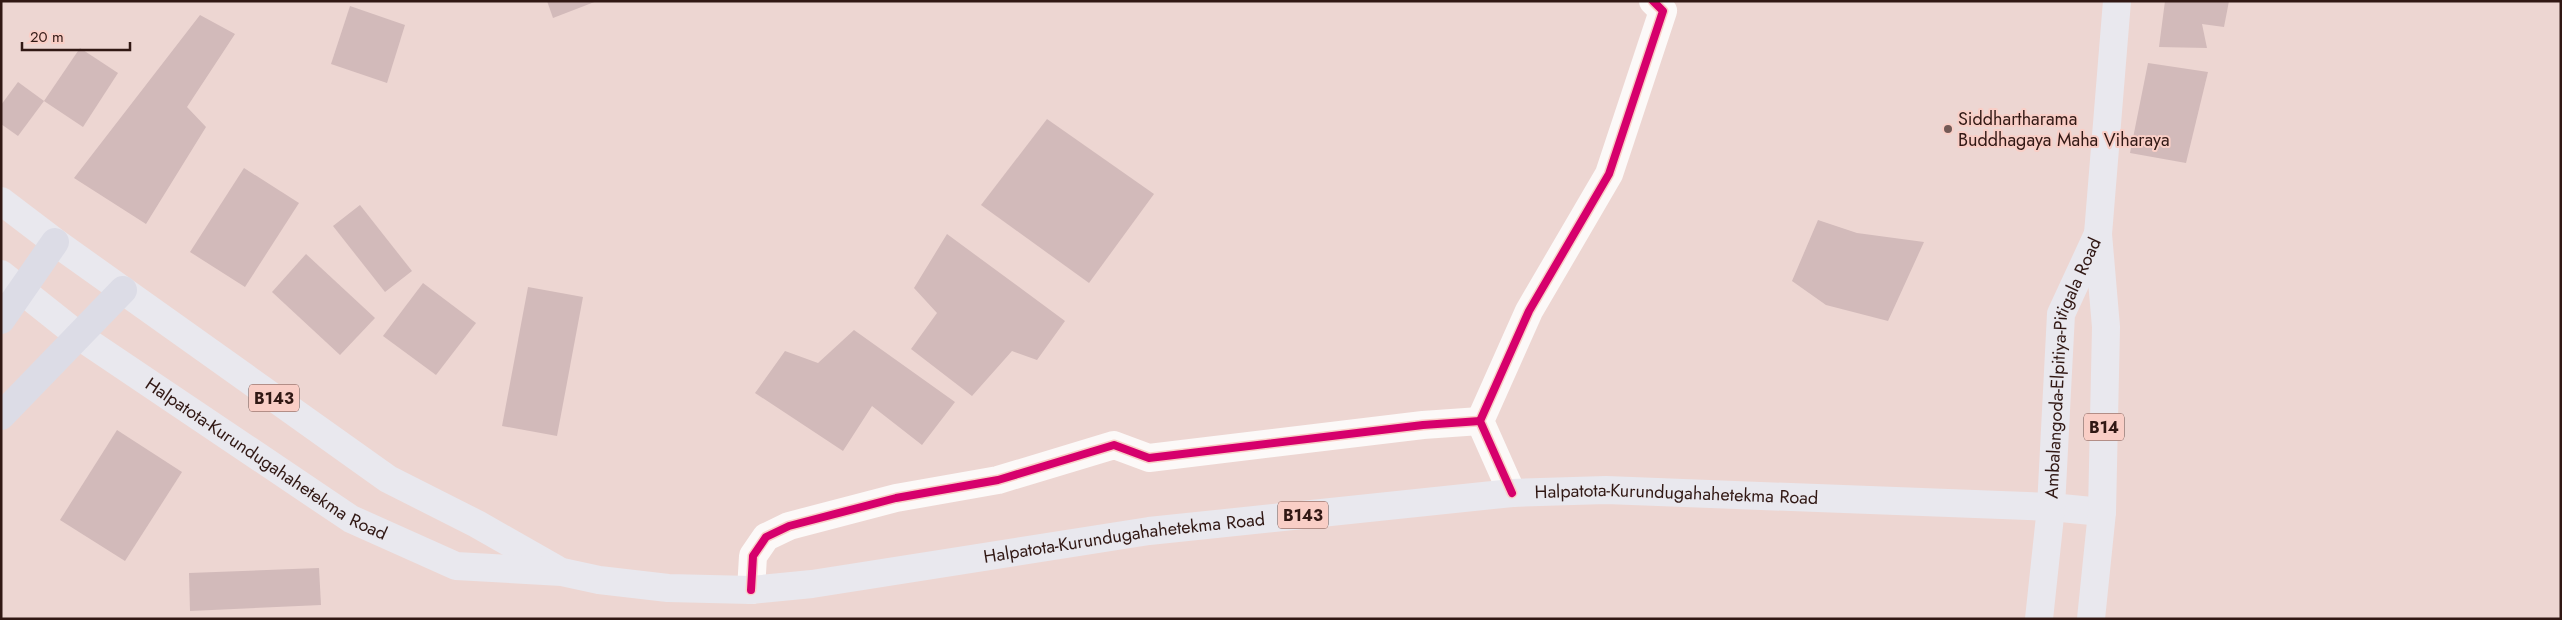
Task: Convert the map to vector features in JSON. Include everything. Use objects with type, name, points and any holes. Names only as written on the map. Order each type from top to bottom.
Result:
[{"type":"highway","points":[[1,320],[11,282],[55,242]]},
{"type":"highway","points":[[1,416],[123,290]]},
{"type":"main road","name":"B14","points":[[2098,234],[2117,1]]},
{"type":"main road","name":"Halpatota-Kurundugahahetekma Road","points":[[1,201],[55,242],[388,479],[477,524],[562,572]]},
{"type":"main road","name":"Ambalangoda-Elpitiya-Pitigala Road","points":[[2039,619],[2050,507],[2061,314],[2098,234]]},
{"type":"main road","name":"Ambalangoda-Elpitiya-Pitigala Road","points":[[2091,619],[2102,512],[2106,327],[2098,234]]},
{"type":"main road","name":"Halpatota-Kurundugahahetekma Road","points":[[11,282],[79,336],[351,519],[456,566],[562,572],[599,580],[668,588],[751,590],[812,584],[1149,531],[1512,493],[1606,490],[2050,507],[2102,512]]},
{"type":"street","points":[[1512,493],[1480,421],[1529,311],[1609,174],[1663,11],[1653,1]]},
{"type":"street","points":[[751,590],[753,556],[766,537],[789,526],[896,498],[998,480],[1114,445],[1149,458],[1423,425],[1480,421]]},
{"type":"building","points":[[547,1],[597,1],[553,18]]},
{"type":"building","points":[[2165,1],[2229,1],[2224,27],[2202,24],[2207,48],[2159,47]]},
{"type":"building","points":[[350,6],[405,25],[387,83],[331,64]]},
{"type":"building","points":[[200,15],[235,34],[187,107],[206,127],[146,224],[74,178]]},
{"type":"building","points":[[80,48],[118,73],[83,127],[44,101]]},
{"type":"building","points":[[2148,63],[2208,72],[2186,163],[2130,153]]},
{"type":"building","points":[[18,82],[44,101],[18,136],[1,124],[1,105]]},
{"type":"building","points":[[1047,119],[1154,194],[1089,283],[981,205]]},
{"type":"building","points":[[244,168],[299,203],[245,287],[190,252]]},
{"type":"building","points":[[360,205],[412,271],[385,292],[333,226]]},
{"type":"building","points":[[1818,220],[1857,233],[1924,242],[1888,321],[1826,305],[1792,281]]},
{"type":"building","points":[[947,234],[1065,321],[1037,360],[1012,351],[972,396],[911,349],[937,313],[914,288]]},
{"type":"building","points":[[306,254],[375,318],[340,355],[272,292]]},
{"type":"building","points":[[423,283],[476,323],[436,375],[383,336]]},
{"type":"building","points":[[528,287],[583,297],[557,436],[502,426]]},
{"type":"building","points":[[854,330],[955,402],[922,445],[872,406],[843,451],[755,393],[785,351],[818,363]]},
{"type":"building","points":[[117,430],[182,472],[125,561],[60,520]]},
{"type":"building","points":[[319,568],[321,605],[190,611],[189,573]]},
{"type":"cycle path","points":[[1512,493],[1480,421],[1529,311],[1609,174],[1663,11],[1653,1]]},
{"type":"cycle path","points":[[751,590],[753,556],[766,537],[789,526],[896,498],[998,480],[1114,445],[1149,458],[1423,425],[1480,421]]},
{"type":"place","name":"Siddhartharama Buddhagaya Maha Viharaya","points":[[1948,129]]}]
